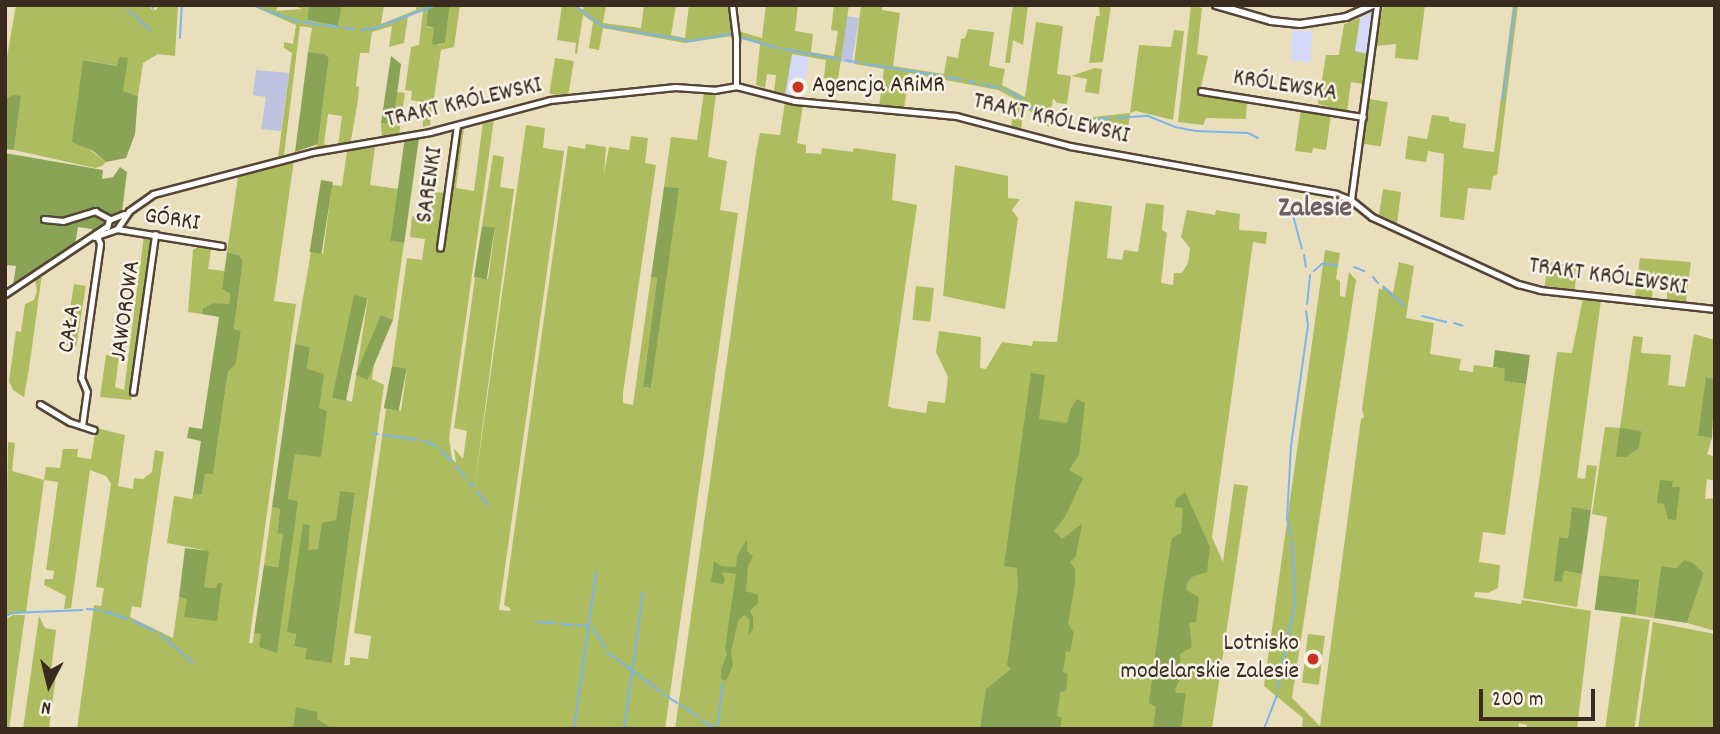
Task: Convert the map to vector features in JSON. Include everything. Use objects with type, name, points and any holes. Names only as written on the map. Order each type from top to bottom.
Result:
[{"type":"main road","points":[[1216,5],[1271,21],[1300,24],[1346,17],[1375,5]]},
{"type":"street","points":[[732,5],[736,30],[736,86]]},
{"type":"street","points":[[1351,200],[1375,5]]},
{"type":"street","name":"TRAKT KRÓLEWSKI","points":[[5,294],[95,237],[153,194],[313,152],[457,126],[550,100],[670,88],[714,90],[736,86],[795,101],[956,116],[1070,146],[1336,194],[1351,200],[1372,217],[1518,284],[1553,291],[1715,309]]},
{"type":"street","name":"KRÓLEWSKA","points":[[1201,91],[1363,117]]},
{"type":"street","name":"SARENKI","points":[[440,248],[457,126]]},
{"type":"street","name":"GÓRKI","points":[[44,219],[63,221],[91,212],[112,224],[155,235],[222,246]]},
{"type":"street","name":"JAWOROWA","points":[[133,392],[155,235]]},
{"type":"street","name":"CAŁA","points":[[82,425],[87,392],[81,379],[100,244],[95,237]]},
{"type":"street","points":[[40,404],[94,430]]},
{"type":"shaded area","points":[[1375,11],[1368,54],[1355,52],[1360,18]]},
{"type":"shaded area","points":[[847,16],[859,18],[852,63],[840,61]]},
{"type":"shaded area","points":[[1292,30],[1312,31],[1310,62],[1290,61]]},
{"type":"shaded area","points":[[791,54],[809,57],[802,97],[785,94]]},
{"type":"shaded area","points":[[256,70],[289,73],[281,131],[261,129],[266,97],[253,95]]},
{"type":"green space","points":[[16,5],[152,5],[151,9],[157,10],[157,5],[178,5],[175,56],[158,54],[143,63],[138,96],[123,91],[118,66],[84,60],[83,145],[106,162],[102,166],[95,168],[14,150],[21,96],[5,99],[5,68]]},
{"type":"green space","points":[[250,5],[278,5],[276,11],[302,9],[293,5],[309,5],[307,20],[338,26],[342,5],[384,5],[381,24],[416,10],[417,5],[440,5],[428,9],[426,27],[434,28],[436,45],[439,45],[445,43],[450,5],[460,5],[454,47],[441,50],[430,125],[423,127],[422,102],[411,100],[412,91],[405,90],[411,47],[419,45],[423,11],[408,16],[404,43],[389,47],[392,26],[372,32],[369,53],[360,53],[356,86],[359,87],[358,100],[351,140],[348,144],[338,146],[342,116],[328,114],[324,143],[327,146],[314,148],[318,144],[329,58],[325,54],[308,52],[312,28],[300,26],[284,155],[278,157],[292,53],[284,48],[284,42],[293,44],[296,25]]},
{"type":"green space","points":[[309,5],[342,5],[338,26],[307,20]]},
{"type":"green space","points":[[450,5],[445,43],[436,45],[432,44],[434,28],[426,26],[428,9]]},
{"type":"green space","points":[[562,5],[576,5],[583,10],[584,5],[606,5],[603,23],[641,28],[644,5],[676,5],[671,35],[685,38],[689,5],[728,5],[733,31],[732,36],[685,43],[603,28],[599,50],[589,48],[593,22],[583,15],[577,54],[576,43],[557,40]]},
{"type":"green space","points":[[766,5],[798,5],[795,31],[813,34],[811,52],[834,56],[838,31],[831,30],[834,5],[849,5],[838,80],[824,78],[826,60],[792,54],[785,95],[774,92],[776,75],[767,74],[765,88],[756,85],[760,44],[738,38],[738,31],[762,38]]},
{"type":"green space","points":[[861,5],[882,5],[882,10],[900,13],[893,66],[944,74],[947,56],[958,58],[961,39],[965,38],[968,29],[994,32],[989,66],[1005,69],[1002,85],[1025,97],[1036,22],[1063,26],[1057,74],[1071,76],[1067,104],[1057,103],[1053,98],[1049,127],[1024,106],[1021,130],[1011,127],[1015,99],[998,90],[909,73],[904,109],[879,107],[884,69],[854,64]]},
{"type":"green space","points":[[1013,5],[1028,5],[1023,45],[1013,40],[1010,63],[1005,63]]},
{"type":"green space","points":[[1099,5],[1111,5],[1103,62],[1089,63],[1096,16],[1100,16]]},
{"type":"green space","points":[[1191,5],[1202,8],[1197,54],[1208,56],[1200,91],[1247,100],[1246,119],[1206,118],[1203,125],[1178,122]]},
{"type":"green space","points":[[1425,5],[1418,60],[1395,58],[1396,44],[1376,46],[1383,6]]},
{"type":"green space","points":[[1513,5],[1518,5],[1497,175],[1493,176],[1491,190],[1468,188],[1464,220],[1440,217],[1444,154],[1428,151],[1426,162],[1405,159],[1408,136],[1427,139],[1432,115],[1449,117],[1449,121],[1466,124],[1463,148],[1494,152]]},
{"type":"green space","points":[[1360,18],[1355,51],[1368,54],[1363,84],[1351,82],[1347,112],[1318,104],[1326,55],[1339,55],[1344,24]]},
{"type":"green space","points":[[1174,30],[1184,31],[1173,120],[1136,111],[1130,113],[1139,45],[1171,47]]},
{"type":"green space","points":[[308,52],[325,54],[329,58],[318,144],[295,152]]},
{"type":"green space","points":[[391,56],[401,64],[393,124],[381,123]]},
{"type":"green space","points":[[119,57],[128,58],[123,91],[138,96],[135,134],[126,158],[106,162],[93,151],[72,142],[83,60],[117,66]]},
{"type":"green space","points":[[555,58],[574,61],[568,97],[549,94]]},
{"type":"green space","points":[[1095,68],[1102,69],[1099,94],[1085,92],[1087,79],[1071,76]]},
{"type":"green space","points":[[397,92],[405,93],[399,135],[382,138],[381,123],[393,124]]},
{"type":"green space","points":[[704,92],[716,94],[708,157],[727,161],[720,210],[738,213],[665,729],[77,729],[94,605],[101,606],[104,588],[96,587],[111,484],[106,476],[90,470],[71,608],[64,609],[66,596],[44,585],[45,579],[53,579],[54,571],[46,570],[58,482],[44,480],[46,467],[60,468],[63,449],[78,449],[77,457],[91,459],[96,428],[125,435],[118,486],[133,489],[134,478],[143,479],[152,472],[155,450],[164,452],[141,608],[132,606],[130,617],[173,638],[179,597],[188,599],[217,588],[204,587],[204,550],[167,543],[174,496],[192,499],[193,495],[202,494],[205,474],[213,473],[228,372],[236,362],[241,331],[234,329],[243,261],[239,255],[227,252],[238,177],[294,160],[274,301],[296,304],[249,643],[253,643],[254,633],[261,634],[298,501],[288,499],[295,453],[319,408],[307,369],[310,347],[295,344],[311,252],[323,254],[332,185],[342,186],[347,151],[375,147],[370,185],[399,189],[391,241],[404,243],[393,320],[381,316],[372,379],[384,385],[344,665],[350,665],[350,657],[368,659],[371,636],[354,633],[386,409],[401,411],[407,369],[392,366],[407,258],[422,260],[425,239],[410,237],[412,216],[430,219],[434,192],[446,193],[454,130],[464,128],[456,188],[474,191],[483,122],[494,119],[449,438],[452,459],[456,463],[454,448],[463,459],[467,431],[454,428],[475,278],[488,279],[495,229],[482,226],[493,155],[504,157],[500,187],[514,189],[474,491],[526,125],[545,128],[543,148],[564,151],[499,610],[510,611],[510,608],[504,605],[568,146],[585,149],[586,144],[606,147],[604,174],[609,147],[629,150],[631,136],[648,138],[645,163],[656,165],[623,393],[623,403],[633,405],[651,277],[657,278],[643,387],[651,388],[678,189],[664,187],[671,137],[697,140]],"holes":[[[354,296],[368,298],[352,402],[340,398]],[[340,492],[355,494],[332,663],[307,649],[294,646],[308,551],[319,549],[336,521]]]},
{"type":"green space","points":[[14,95],[21,96],[14,150],[5,149],[5,99]]},
{"type":"green space","points":[[1369,99],[1388,102],[1381,146],[1362,143]]},
{"type":"green space","points":[[785,102],[803,105],[797,143],[806,145],[806,153],[821,154],[822,148],[853,152],[854,148],[896,154],[892,200],[917,205],[888,406],[892,408],[926,413],[928,401],[945,403],[948,377],[936,352],[939,331],[981,337],[980,368],[986,369],[1002,342],[1032,346],[1033,341],[1057,342],[1075,201],[1112,206],[1107,258],[1122,260],[1124,250],[1138,252],[1146,203],[1164,205],[1162,230],[1167,233],[1161,283],[1173,285],[1174,273],[1182,273],[1188,263],[1190,248],[1181,237],[1187,210],[1215,215],[1216,210],[1240,214],[1239,230],[1267,232],[1266,244],[1253,242],[1212,537],[1223,562],[1234,484],[1248,486],[1212,729],[675,729],[756,153],[760,133],[780,135]]},
{"type":"green space","points":[[1301,108],[1331,115],[1326,150],[1313,148],[1312,153],[1295,151]]},
{"type":"green space","points":[[1130,113],[1128,129],[1106,126],[1106,121],[1083,124],[1084,118]]},
{"type":"green space","points":[[405,136],[419,138],[404,243],[390,241]]},
{"type":"green space","points":[[5,153],[103,170],[102,179],[113,177],[120,167],[127,172],[122,212],[116,216],[91,208],[62,217],[45,216],[44,223],[57,226],[95,217],[104,222],[92,234],[92,229],[78,227],[75,244],[13,285],[16,266],[5,265]]},
{"type":"green space","points":[[955,165],[1008,176],[1008,198],[1020,199],[1012,210],[1018,218],[1005,309],[943,296]]},
{"type":"green space","points":[[321,180],[333,182],[321,254],[310,252]]},
{"type":"green space","points":[[664,187],[679,188],[651,388],[643,387],[657,278],[651,277]]},
{"type":"green space","points":[[1383,189],[1401,192],[1397,224],[1379,215]]},
{"type":"green space","points":[[482,226],[495,228],[487,279],[474,277]]},
{"type":"green space","points":[[144,235],[152,237],[152,240],[131,400],[100,397],[106,355],[119,357],[115,387],[124,390]]},
{"type":"green space","points":[[198,247],[211,249],[208,269],[225,271],[222,289],[230,294],[229,305],[214,303],[203,308],[202,314],[188,312],[193,250]]},
{"type":"green space","points":[[1325,250],[1340,253],[1336,279],[1340,281],[1340,296],[1345,297],[1349,272],[1356,280],[1292,698],[1320,726],[1361,419],[1364,417],[1362,409],[1379,288],[1382,290],[1383,285],[1393,293],[1399,262],[1414,266],[1406,318],[1434,323],[1430,354],[1461,359],[1459,370],[1473,372],[1474,365],[1506,369],[1504,381],[1526,384],[1505,535],[1483,532],[1479,562],[1500,565],[1498,588],[1488,593],[1475,592],[1474,597],[1521,604],[1522,600],[1591,611],[1577,729],[1527,729],[1527,725],[1519,723],[1518,729],[1302,729],[1303,718],[1264,686]]},
{"type":"green space","points":[[227,252],[239,255],[243,261],[234,329],[241,331],[236,363],[228,372],[213,474],[205,474],[202,494],[193,495],[201,441],[187,438],[189,427],[202,429],[219,317],[202,314],[203,308],[214,303],[229,304],[230,294],[222,289]]},
{"type":"green space","points":[[1640,258],[1691,262],[1686,302],[1667,300],[1668,279],[1654,278],[1652,299],[1635,297]]},
{"type":"green space","points":[[1548,262],[1578,266],[1574,290],[1545,286]]},
{"type":"green space","points":[[42,274],[24,397],[13,390],[9,381],[16,331],[21,332],[25,304],[34,300],[37,291],[35,279]]},
{"type":"green space","points":[[74,284],[86,286],[76,347],[64,345]]},
{"type":"green space","points":[[916,286],[934,288],[930,322],[912,320]]},
{"type":"green space","points":[[354,295],[368,298],[346,401],[332,398]]},
{"type":"green space","points":[[1583,298],[1601,300],[1577,478],[1585,479],[1587,465],[1597,466],[1591,510],[1572,508],[1568,538],[1560,537],[1563,571],[1582,574],[1577,607],[1523,598],[1557,352],[1572,353]]},
{"type":"green space","points":[[381,315],[393,320],[368,380],[356,375]]},
{"type":"green space","points":[[1694,334],[1715,340],[1715,379],[1707,377],[1698,436],[1712,438],[1707,454],[1715,457],[1715,481],[1707,479],[1705,499],[1715,498],[1715,631],[1687,623],[1704,573],[1693,563],[1675,568],[1661,566],[1654,618],[1635,615],[1640,581],[1599,575],[1607,517],[1592,514],[1605,427],[1620,428],[1633,336],[1643,337],[1641,353],[1671,355],[1668,385],[1685,387]]},
{"type":"green space","points":[[295,344],[310,347],[307,369],[324,374],[319,408],[327,411],[321,457],[295,454],[288,499],[298,501],[277,653],[259,647],[261,634],[254,633],[264,565],[278,567],[283,534],[277,533],[280,509],[272,507]]},
{"type":"green space","points":[[1495,350],[1530,355],[1526,384],[1504,381],[1505,369],[1493,367]]},
{"type":"green space","points":[[392,366],[407,369],[399,411],[384,408]]},
{"type":"green space","points":[[1031,373],[1045,375],[1039,419],[1067,423],[1077,399],[1085,403],[1079,455],[1069,470],[1083,478],[1065,517],[1054,531],[1062,539],[1082,524],[1076,556],[1070,562],[1075,569],[1075,583],[1068,624],[1074,633],[1070,652],[1066,651],[1063,672],[1068,674],[1066,691],[1060,692],[1057,716],[1062,718],[1060,729],[980,729],[986,689],[1011,669],[1007,665],[1018,587],[1017,568],[1004,566]]},
{"type":"green space","points":[[1706,377],[1715,379],[1712,438],[1698,436]]},
{"type":"green space","points":[[1620,428],[1641,431],[1639,448],[1626,457],[1616,457]]},
{"type":"green space","points":[[8,442],[15,443],[12,471],[44,480],[26,612],[5,616]]},
{"type":"green space","points":[[1660,480],[1673,481],[1672,487],[1680,487],[1676,520],[1668,519],[1664,504],[1657,503]]},
{"type":"green space","points":[[340,491],[355,493],[332,663],[305,659],[307,649],[294,646],[296,634],[287,632],[303,524],[310,525],[308,550],[318,549],[322,523],[336,520]]},
{"type":"green space","points":[[1185,492],[1210,547],[1207,572],[1192,577],[1187,583],[1186,590],[1199,597],[1196,622],[1189,623],[1192,647],[1180,654],[1181,677],[1175,690],[1176,693],[1186,693],[1181,729],[1153,729],[1156,707],[1149,703],[1163,594],[1172,538],[1181,533],[1183,508],[1175,507],[1176,499]]},
{"type":"green space","points":[[272,507],[280,509],[277,532],[283,534],[278,567],[264,565]]},
{"type":"green space","points":[[1572,507],[1591,510],[1582,574],[1564,571],[1562,582],[1554,581],[1559,537],[1568,538]]},
{"type":"green space","points":[[747,539],[747,551],[753,556],[748,566],[746,591],[758,595],[758,603],[750,611],[753,629],[748,636],[750,620],[744,615],[738,621],[731,652],[733,665],[726,681],[721,679],[721,669],[727,654],[725,648],[736,574],[722,572],[725,580],[723,584],[711,582],[714,561],[721,566],[736,567],[737,556]]},
{"type":"green space","points":[[185,548],[209,551],[204,587],[216,588],[218,583],[222,583],[217,621],[184,617],[187,599],[179,597]]},
{"type":"green space","points":[[1685,560],[1704,573],[1687,623],[1654,618],[1661,566],[1676,568]]},
{"type":"green space","points":[[1599,575],[1640,580],[1635,615],[1595,610]]},
{"type":"green space","points":[[13,615],[25,615],[9,729],[5,729],[5,620]]},
{"type":"green space","points":[[39,616],[45,628],[56,630],[51,670],[56,675],[49,729],[23,729]]},
{"type":"green space","points":[[1621,616],[1650,620],[1634,729],[1605,729]]},
{"type":"green space","points":[[1653,622],[1715,634],[1715,729],[1638,729]]},
{"type":"green space","name":"Lotnisko modelarskie Zalesie","points":[[1308,634],[1325,636],[1319,685],[1302,683]]},
{"type":"green space","points":[[296,707],[318,712],[317,719],[333,729],[293,729]]},
{"type":"waterway","points":[[180,38],[182,5]]},
{"type":"waterway","points":[[254,5],[260,8]]},
{"type":"waterway","points":[[361,30],[375,28],[437,5]]},
{"type":"waterway","points":[[574,5],[602,26],[691,41],[730,34],[777,48]]},
{"type":"waterway","points":[[1503,99],[1515,5]]},
{"type":"waterway","points":[[128,10],[150,30]]},
{"type":"waterway","points":[[265,10],[300,22]]},
{"type":"waterway","points":[[304,22],[320,25]]},
{"type":"waterway","points":[[324,25],[339,27]]},
{"type":"waterway","points":[[344,28],[355,29]]},
{"type":"waterway","points":[[783,49],[839,59]]},
{"type":"waterway","points":[[846,60],[860,63]]},
{"type":"waterway","points":[[865,64],[942,76]]},
{"type":"waterway","points":[[947,77],[962,80]]},
{"type":"waterway","points":[[968,81],[976,83]]},
{"type":"waterway","points":[[982,84],[1000,88]]},
{"type":"waterway","points":[[1005,89],[1022,99]]},
{"type":"waterway","points":[[1027,104],[1048,121]]},
{"type":"waterway","points":[[1117,118],[1148,116],[1175,127],[1196,131],[1248,133],[1258,138]]},
{"type":"waterway","points":[[1085,121],[1110,118]]},
{"type":"waterway","points":[[1291,208],[1302,249]]},
{"type":"waterway","points":[[1304,255],[1306,267]]},
{"type":"waterway","points":[[1314,271],[1322,264],[1337,265]]},
{"type":"waterway","points":[[1354,267],[1364,271]]},
{"type":"waterway","points":[[1307,304],[1310,275]]},
{"type":"waterway","points":[[1373,277],[1378,283]]},
{"type":"waterway","points":[[1383,287],[1404,305]]},
{"type":"waterway","points":[[1291,536],[1287,519],[1291,446],[1308,325],[1306,311]]},
{"type":"waterway","points":[[1422,316],[1446,322]]},
{"type":"waterway","points":[[1454,323],[1463,326]]},
{"type":"waterway","points":[[373,433],[378,434]]},
{"type":"waterway","points":[[383,435],[417,440]]},
{"type":"waterway","points":[[423,441],[437,446]]},
{"type":"waterway","points":[[441,450],[452,462]]},
{"type":"waterway","points":[[456,466],[465,478]]},
{"type":"waterway","points":[[469,482],[473,487]]},
{"type":"waterway","points":[[477,492],[487,504]]},
{"type":"waterway","points":[[1278,688],[1295,602],[1292,541]]},
{"type":"waterway","points":[[574,729],[596,573]]},
{"type":"waterway","points":[[624,729],[643,592]]},
{"type":"waterway","points":[[87,609],[99,610]]},
{"type":"waterway","points":[[5,617],[11,613],[82,610]]},
{"type":"waterway","points":[[103,611],[128,619]]},
{"type":"waterway","points":[[133,621],[154,631]]},
{"type":"waterway","points":[[537,622],[555,623]]},
{"type":"waterway","points":[[560,624],[573,625]]},
{"type":"waterway","points":[[577,625],[587,626]]},
{"type":"waterway","points":[[593,628],[605,648]]},
{"type":"waterway","points":[[160,634],[192,662]]},
{"type":"waterway","points":[[607,652],[660,691]]},
{"type":"waterway","points":[[717,729],[723,683]]},
{"type":"waterway","points":[[664,694],[677,703]]},
{"type":"waterway","points":[[1264,729],[1277,695]]},
{"type":"waterway","points":[[681,705],[698,717]]},
{"type":"waterway","points":[[702,720],[715,729]]},
{"type":"place","name":"Agencja ARiMR","points":[[798,87]]},
{"type":"place","name":"Lotnisko modelarskie Zalesie","points":[[1313,659]]},
{"type":"district","name":"Zalesie","points":[[1315,210]]}]
